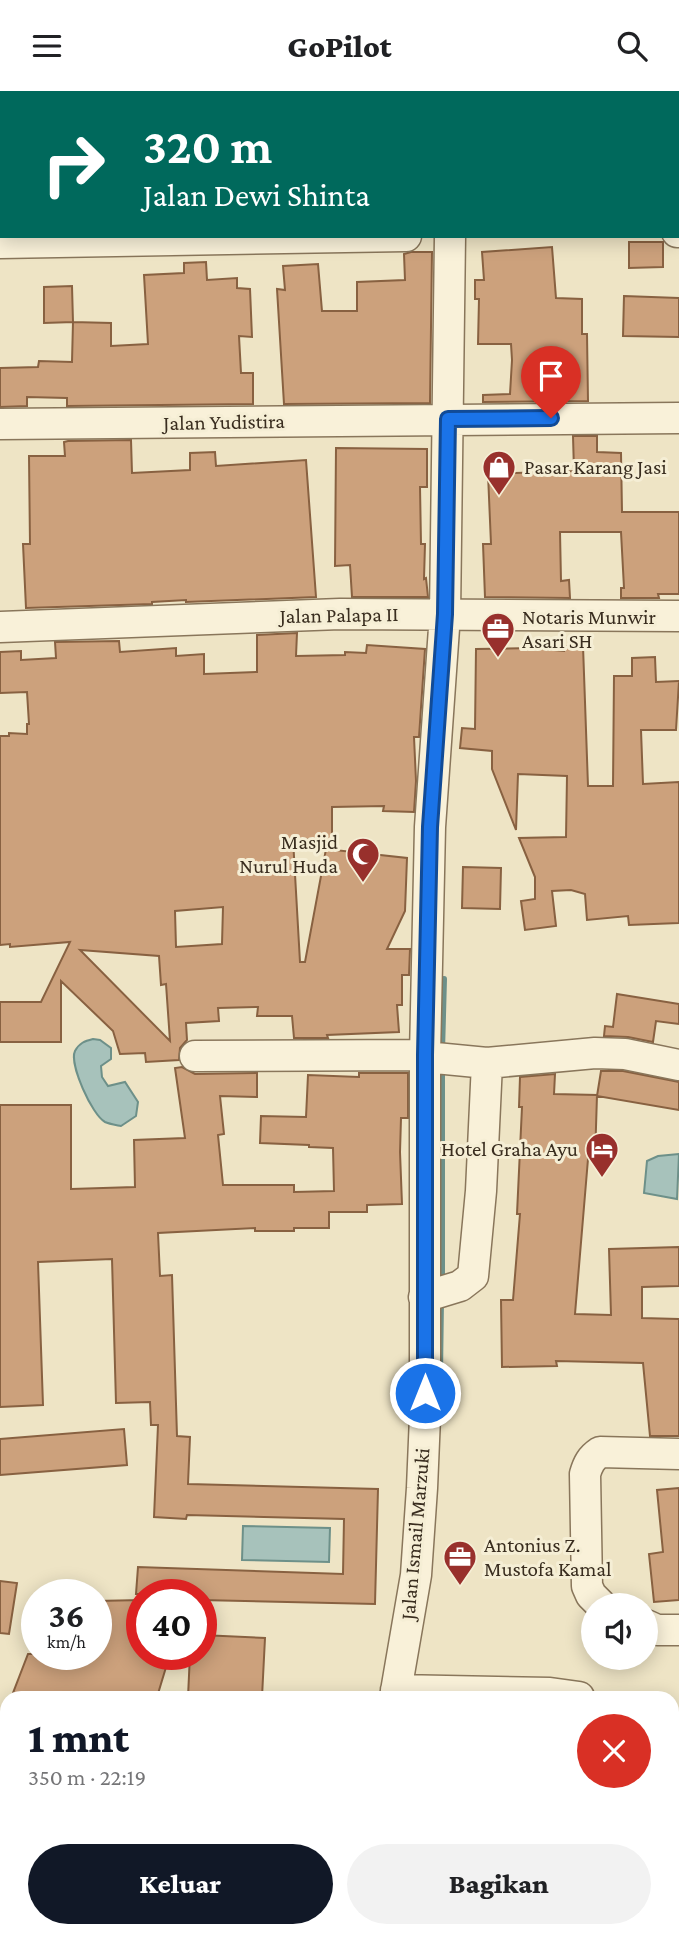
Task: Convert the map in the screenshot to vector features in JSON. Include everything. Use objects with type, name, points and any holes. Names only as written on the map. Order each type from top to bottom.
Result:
[{"type":"street","points":[[0,243],[290,238]]},
{"type":"street","name":"Jalan Ismail Marzuki","points":[[397,1691],[416,1575],[440,1292],[447,1059],[430,827],[445,614],[450,238]]},
{"type":"street","name":"Jalan Yudistira","points":[[0,424],[679,418]]},
{"type":"street","name":"Jalan Palapa II","points":[[0,627],[340,614],[679,616]]},
{"type":"street","points":[[195,1056],[447,1059],[596,1053],[625,1054],[679,1065]]},
{"type":"street","points":[[440,1292],[473,1276],[481,1191],[447,1059]]},
{"type":"street","points":[[590,1593],[587,1586],[585,1474],[592,1457],[600,1452],[679,1454]]},
{"type":"street","points":[[658,1630],[679,1630]]},
{"type":"water","points":[[93,1039],[100,1040],[111,1048],[111,1059],[101,1066],[102,1077],[108,1086],[125,1082],[138,1102],[136,1116],[121,1126],[107,1123],[100,1117],[88,1100],[78,1077],[75,1051],[82,1043]]},
{"type":"water","points":[[679,1154],[677,1199],[644,1193],[647,1161],[658,1156]]},
{"type":"water","points":[[243,1526],[330,1528],[329,1562],[242,1560]]},
{"type":"building","points":[[629,242],[663,242],[663,267],[629,268]]},
{"type":"building","points":[[552,247],[556,298],[582,299],[582,334],[587,334],[588,401],[483,402],[483,395],[510,394],[512,360],[511,344],[478,344],[479,299],[475,299],[475,280],[484,280],[482,252]]},
{"type":"building","points":[[432,252],[430,403],[284,404],[277,289],[285,290],[283,266],[318,264],[322,311],[357,311],[357,282],[405,280],[404,254]]},
{"type":"building","points":[[206,262],[207,280],[237,278],[237,288],[250,289],[252,337],[239,336],[241,373],[253,373],[253,404],[67,406],[67,398],[27,397],[27,406],[0,407],[0,368],[38,367],[39,361],[72,362],[73,322],[111,323],[111,346],[148,344],[144,275],[184,273],[184,263]]},
{"type":"building","points":[[72,286],[73,322],[44,323],[44,287]]},
{"type":"building","points":[[624,296],[679,298],[679,337],[623,336]]},
{"type":"building","points":[[573,436],[597,436],[597,452],[621,453],[622,512],[679,512],[679,594],[658,594],[659,598],[621,598],[621,588],[624,588],[621,532],[560,532],[561,581],[569,580],[570,598],[485,597],[483,544],[491,544],[488,474],[574,471]]},
{"type":"building","points":[[131,440],[132,473],[190,470],[190,453],[215,452],[216,466],[306,460],[316,597],[26,608],[23,544],[30,544],[29,456],[65,456],[64,442],[68,441]]},
{"type":"building","points":[[336,448],[427,449],[427,487],[420,487],[421,544],[425,544],[424,579],[426,578],[428,597],[352,597],[350,565],[335,566]]},
{"type":"building","points":[[297,633],[296,656],[366,653],[367,645],[425,649],[419,737],[414,737],[414,812],[383,811],[384,806],[332,807],[332,840],[293,839],[300,962],[305,962],[326,849],[407,858],[405,911],[387,949],[410,949],[409,975],[402,975],[402,1005],[397,1005],[399,1032],[294,1038],[292,1016],[257,1016],[258,1007],[218,1008],[219,1021],[186,1023],[187,1040],[180,1048],[179,1060],[146,1062],[145,1053],[120,1054],[113,1031],[61,981],[61,1042],[0,1042],[0,1002],[41,1002],[70,942],[10,947],[10,944],[0,945],[0,736],[9,736],[9,733],[27,734],[29,724],[27,692],[0,693],[0,652],[21,651],[21,660],[56,658],[55,642],[119,641],[120,652],[176,648],[176,656],[204,654],[204,674],[257,672],[257,635]],"holes":[[[223,907],[222,944],[176,947],[175,911]],[[80,950],[159,956],[161,985],[166,984],[170,1041]]]},
{"type":"building","points":[[564,646],[583,646],[588,786],[613,786],[614,676],[632,676],[632,658],[655,657],[656,682],[679,681],[676,730],[641,730],[643,784],[679,782],[679,923],[629,925],[628,916],[587,920],[585,894],[571,890],[552,891],[556,926],[525,930],[521,901],[535,899],[535,877],[519,838],[566,837],[567,776],[518,774],[516,830],[492,769],[492,751],[460,748],[462,728],[475,729],[476,649],[532,648],[564,651]]},
{"type":"building","points":[[463,867],[501,868],[500,909],[462,908]]},
{"type":"building","points":[[617,994],[679,1004],[679,1024],[656,1021],[653,1042],[604,1036],[605,1026],[613,1027]]},
{"type":"building","points":[[182,1067],[195,1074],[257,1073],[257,1097],[220,1096],[224,1134],[218,1135],[223,1185],[294,1185],[294,1192],[334,1191],[333,1148],[260,1143],[261,1116],[306,1117],[308,1075],[359,1077],[359,1073],[408,1073],[408,1118],[401,1118],[402,1204],[367,1205],[367,1212],[329,1212],[329,1228],[255,1231],[255,1228],[158,1233],[160,1276],[172,1275],[177,1436],[190,1437],[188,1484],[378,1489],[375,1604],[217,1600],[217,1579],[137,1579],[138,1567],[343,1574],[344,1519],[187,1515],[186,1519],[154,1517],[158,1425],[151,1425],[150,1402],[116,1403],[112,1259],[38,1262],[43,1405],[0,1407],[0,1105],[71,1105],[71,1189],[135,1187],[134,1140],[185,1138],[175,1068]]},
{"type":"building","points":[[601,1071],[623,1071],[679,1082],[679,1110],[597,1096]]},
{"type":"building","points":[[555,1074],[554,1094],[597,1095],[595,1159],[588,1159],[575,1314],[611,1315],[609,1249],[679,1247],[679,1286],[642,1287],[642,1318],[679,1319],[679,1436],[650,1436],[643,1363],[556,1361],[557,1366],[502,1367],[501,1300],[513,1300],[520,1214],[517,1214],[522,1107],[519,1107],[520,1077]]},
{"type":"building","points":[[124,1429],[127,1465],[0,1475],[0,1439]]},
{"type":"building","points":[[679,1488],[679,1600],[658,1602],[658,1593],[653,1593],[649,1554],[663,1552],[657,1490]]},
{"type":"building","points":[[0,1581],[17,1583],[9,1634],[0,1633]]},
{"type":"building","points":[[126,1600],[126,1670],[165,1670],[159,1691],[14,1691],[22,1670],[112,1670],[112,1601]]},
{"type":"building","points":[[217,1636],[265,1638],[262,1691],[188,1691],[189,1670],[217,1670]]},
{"type":"waterway","points":[[442,1052],[444,979]]},
{"type":"waterway","points":[[442,1066],[442,1283]]},
{"type":"waterway","points":[[440,1374],[441,1300]]},
{"type":"place","name":"Pasar Karang Jasi","points":[[499,497]]},
{"type":"place","name":"Notaris Munwir Asari SH","points":[[498,659]]},
{"type":"place","name":"Masjid Nurul Huda","points":[[363,884]]},
{"type":"place","name":"Hotel Graha Ayu","points":[[602,1179]]},
{"type":"place","name":"Antonius Z. Mustofa Kamal","points":[[460,1587]]},
{"type":"route","points":[[425,1393],[425,1055],[430,827],[445,614],[448,419],[551,418]]}]
